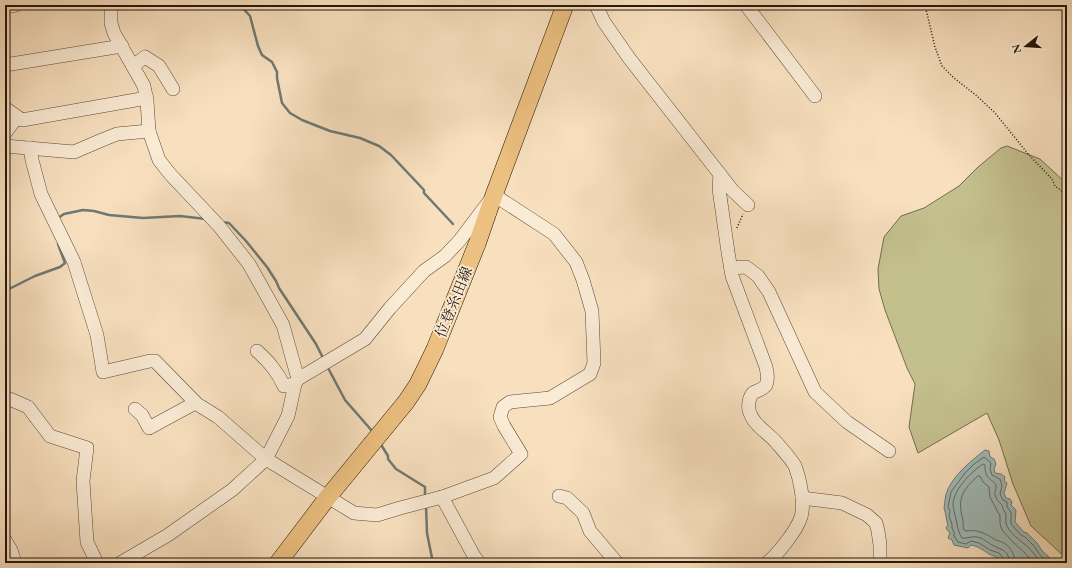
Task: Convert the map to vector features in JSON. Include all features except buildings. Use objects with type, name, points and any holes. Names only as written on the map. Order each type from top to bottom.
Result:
[{"type":"main road","name":"位登糸田線","points":[[278,563],[328,497],[387,425],[418,384],[475,251],[494,195],[565,5]]},
{"type":"street","points":[[5,7],[16,5]]},
{"type":"street","points":[[111,5],[111,23],[114,33],[144,86],[147,98],[149,131],[159,160],[170,174],[220,226],[249,264],[283,325],[297,382],[288,416],[266,459],[232,490],[168,535],[120,563]]},
{"type":"street","points":[[596,5],[604,22],[629,58],[733,191],[748,205]]},
{"type":"street","points":[[746,5],[815,96]]},
{"type":"street","points":[[5,65],[122,46]]},
{"type":"street","points":[[133,66],[145,57],[159,66],[173,89]]},
{"type":"street","points":[[5,108],[22,120],[147,98]]},
{"type":"street","points":[[5,134],[17,116]]},
{"type":"street","points":[[5,146],[74,152],[117,134],[149,131]]},
{"type":"street","points":[[30,148],[41,194],[74,262],[97,335],[103,372],[155,361],[195,403],[218,417],[266,459],[354,513],[377,515],[442,496],[494,478],[521,454],[500,417],[503,407],[510,402],[550,398],[590,374],[594,363],[592,311],[584,280],[576,262],[554,234],[494,195],[460,240],[445,256],[424,271],[390,308],[365,339],[297,382],[284,386],[271,365],[257,351]]},
{"type":"street","points":[[720,174],[719,189],[732,276],[766,367],[768,378],[766,386],[753,394],[749,400],[749,411],[753,420],[776,442],[795,465],[802,498],[801,518],[793,533],[767,563]]},
{"type":"street","points":[[731,268],[746,267],[758,276],[769,292],[815,392],[847,422],[889,451]]},
{"type":"street","points":[[5,397],[28,407],[50,436],[87,448],[83,481],[87,542],[96,563]]},
{"type":"street","points":[[135,410],[142,415],[149,428],[195,403]]},
{"type":"street","points":[[442,496],[479,563]]},
{"type":"street","points":[[559,496],[567,498],[583,513],[590,531],[618,563]]},
{"type":"street","points":[[802,498],[842,504],[867,515],[876,523],[880,545],[880,563]]},
{"type":"street","points":[[5,540],[11,550],[15,563]]},
{"type":"path","points":[[925,5],[935,47],[942,66],[995,113],[1029,155],[1052,179],[1056,186],[1067,195]]},
{"type":"path","points":[[736,229],[748,205]]},
{"type":"shaded area","points":[[1007,146],[1040,159],[1067,184],[1067,559],[1031,526],[1013,484],[999,440],[987,413],[918,453],[909,427],[915,384],[907,368],[885,310],[879,289],[878,269],[884,237],[901,216],[924,208],[959,186],[978,167],[1001,148]]},
{"type":"water","points":[[985,450],[989,451],[990,457],[994,459],[996,464],[994,469],[995,473],[1001,474],[1005,477],[1004,481],[1007,483],[1004,493],[1006,498],[1010,499],[1012,502],[1011,505],[1016,510],[1015,522],[1037,543],[1043,552],[1048,556],[1052,562],[1051,563],[1000,563],[1000,560],[978,547],[971,545],[968,548],[954,545],[952,540],[948,538],[950,533],[946,528],[948,525],[944,508],[947,491],[959,473]]},
{"type":"waterway","points":[[240,5],[250,16],[262,55],[272,62],[277,72],[282,103],[290,113],[302,120],[330,131],[360,138],[379,146],[391,155],[453,224]]},
{"type":"waterway","points":[[58,218],[64,214],[83,210],[109,215],[143,218],[180,216],[206,219]]},
{"type":"waterway","points":[[221,222],[229,223],[267,267],[316,344],[324,360]]},
{"type":"waterway","points":[[5,291],[35,276],[60,267],[65,263],[58,244]]},
{"type":"waterway","points":[[327,366],[345,400],[373,432]]},
{"type":"waterway","points":[[380,443],[388,456],[388,459],[396,469],[425,487],[425,497]]},
{"type":"waterway","points":[[426,506],[427,533],[433,563]]}]
